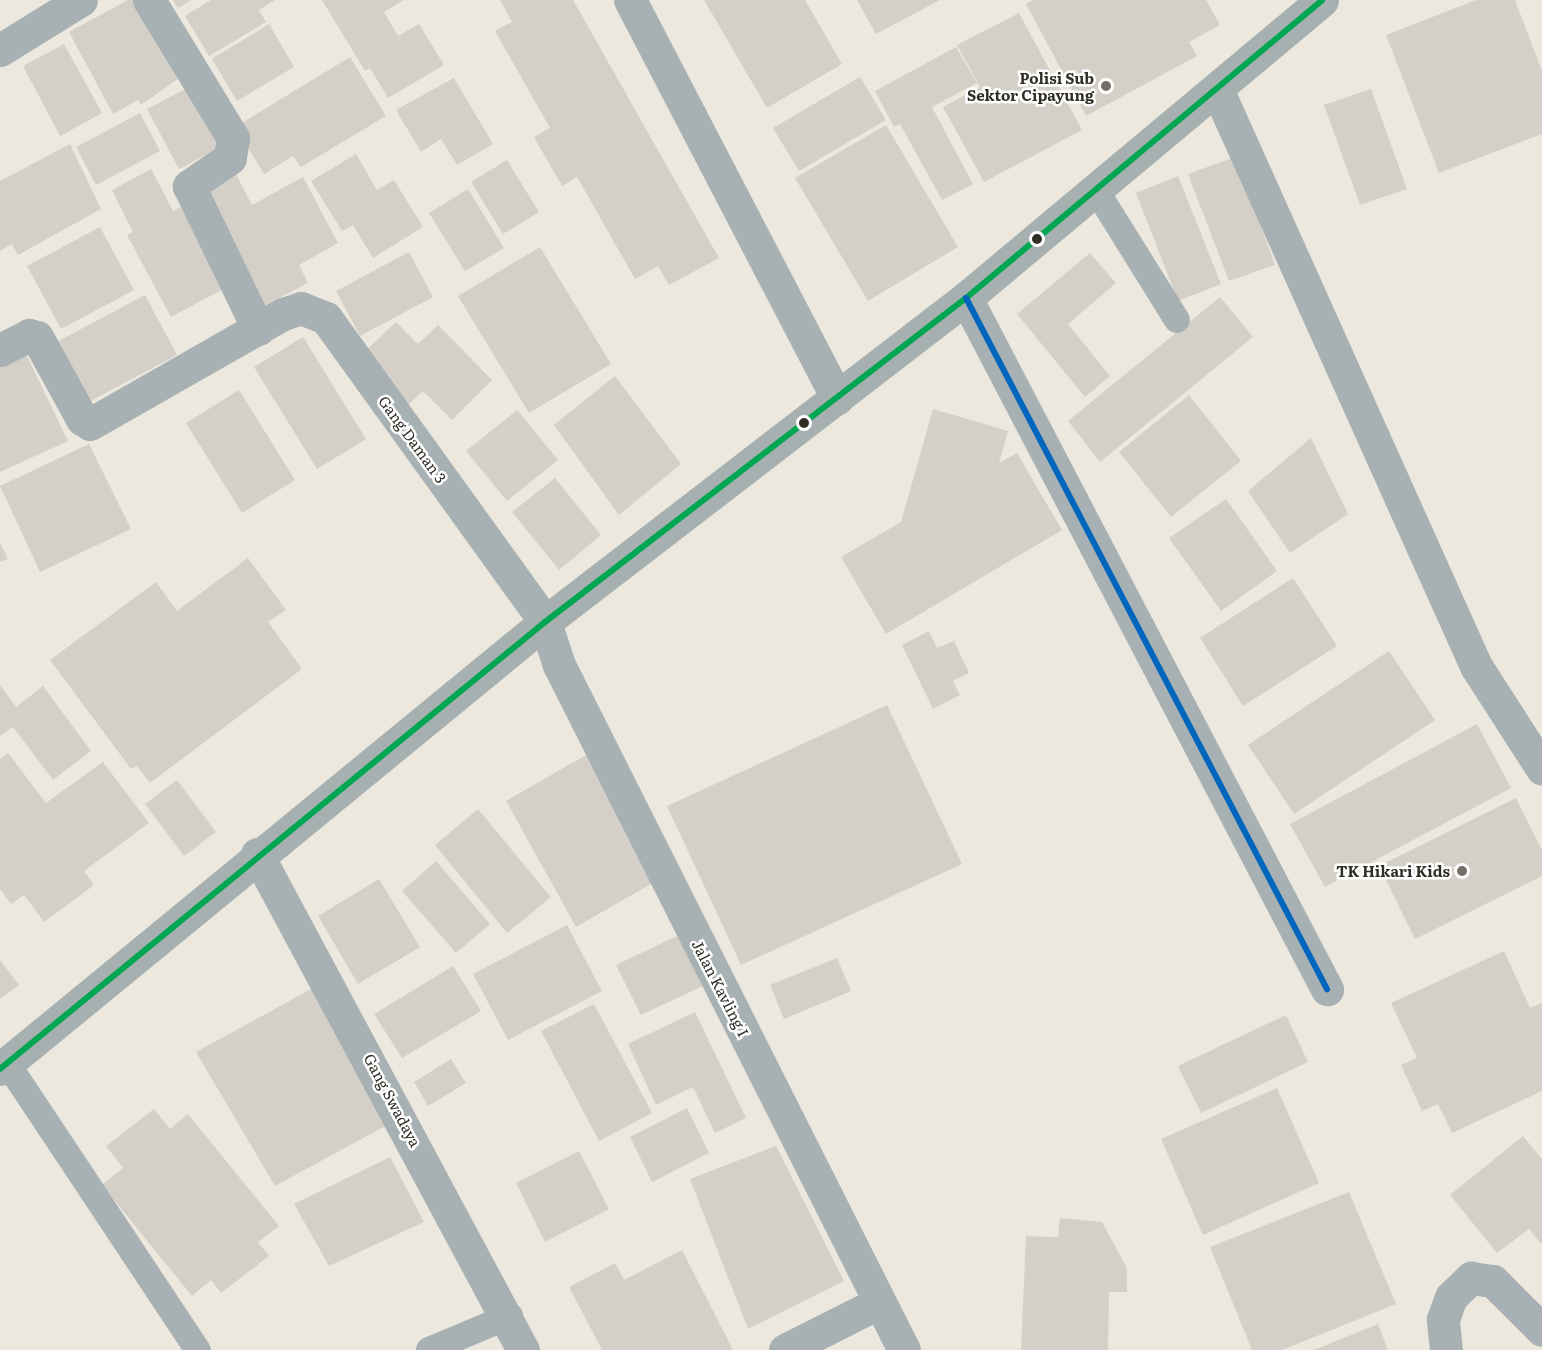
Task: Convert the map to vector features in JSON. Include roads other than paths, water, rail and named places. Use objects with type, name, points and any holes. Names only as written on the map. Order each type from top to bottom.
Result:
[{"type":"main road","points":[[3,1066],[257,854],[545,622],[966,298],[1322,0]]},
{"type":"street","points":[[0,50],[81,0]]},
{"type":"street","points":[[149,0],[233,138],[230,158],[189,186],[258,329]]},
{"type":"street","points":[[630,0],[837,398]]},
{"type":"street","points":[[1217,89],[1476,666],[1542,769]]},
{"type":"street","points":[[966,298],[1327,989]]},
{"type":"street","name":"Gang Daman 3","points":[[0,350],[29,335],[37,337],[82,419],[90,424],[258,329],[301,308],[326,318],[545,622]]},
{"type":"street","name":"Jalan Kavling I","points":[[545,622],[559,665],[878,1303],[904,1350]]},
{"type":"street","name":"Gang Swadaya","points":[[257,854],[510,1316],[523,1350]]},
{"type":"street","points":[[1446,1350],[1443,1319],[1451,1297],[1471,1278],[1493,1281],[1542,1330]]},
{"type":"street","points":[[785,1350],[878,1303]]},
{"type":"lane","points":[[1096,190],[1177,320]]},
{"type":"lane","points":[[3,1066],[198,1350]]},
{"type":"lane","points":[[429,1350],[510,1316]]},
{"type":"place","name":"Polisi Sub Sektor Cipayung","points":[[1106,86]]},
{"type":"place","name":"TK Hikari Kids","points":[[1462,871]]}]
